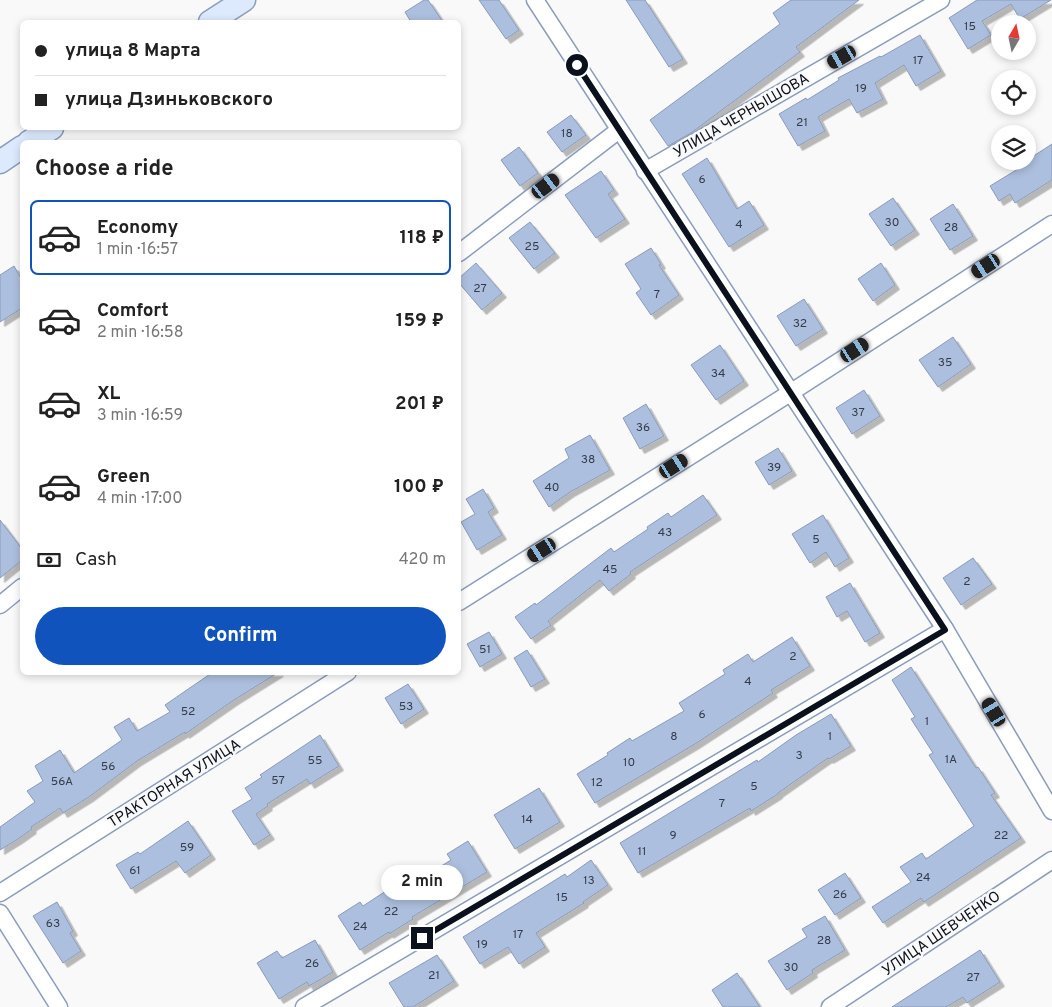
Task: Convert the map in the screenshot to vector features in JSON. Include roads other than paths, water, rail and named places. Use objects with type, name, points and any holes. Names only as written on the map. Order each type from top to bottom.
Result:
[{"type":"main road","points":[[213,20],[244,0]]},
{"type":"main road","points":[[32,140],[49,130]]},
{"type":"main road","points":[[0,162],[20,148]]},
{"type":"street","points":[[535,0],[945,630],[1052,811]]},
{"type":"street","name":"УЛИЦА ЧЕРНЫШОВА","points":[[645,171],[941,0]]},
{"type":"street","points":[[461,251],[618,130]]},
{"type":"street","points":[[461,601],[790,393],[1052,224]]},
{"type":"street","points":[[0,604],[20,589]]},
{"type":"street","points":[[304,1007],[945,630]]},
{"type":"street","name":"ТРАКТОРНАЯ УЛИЦА","points":[[0,893],[343,675]]},
{"type":"street","name":"УЛИЦА ШЕВЧЕНКО","points":[[830,1007],[1052,860]]},
{"type":"street","points":[[0,913],[59,1007]]}]
